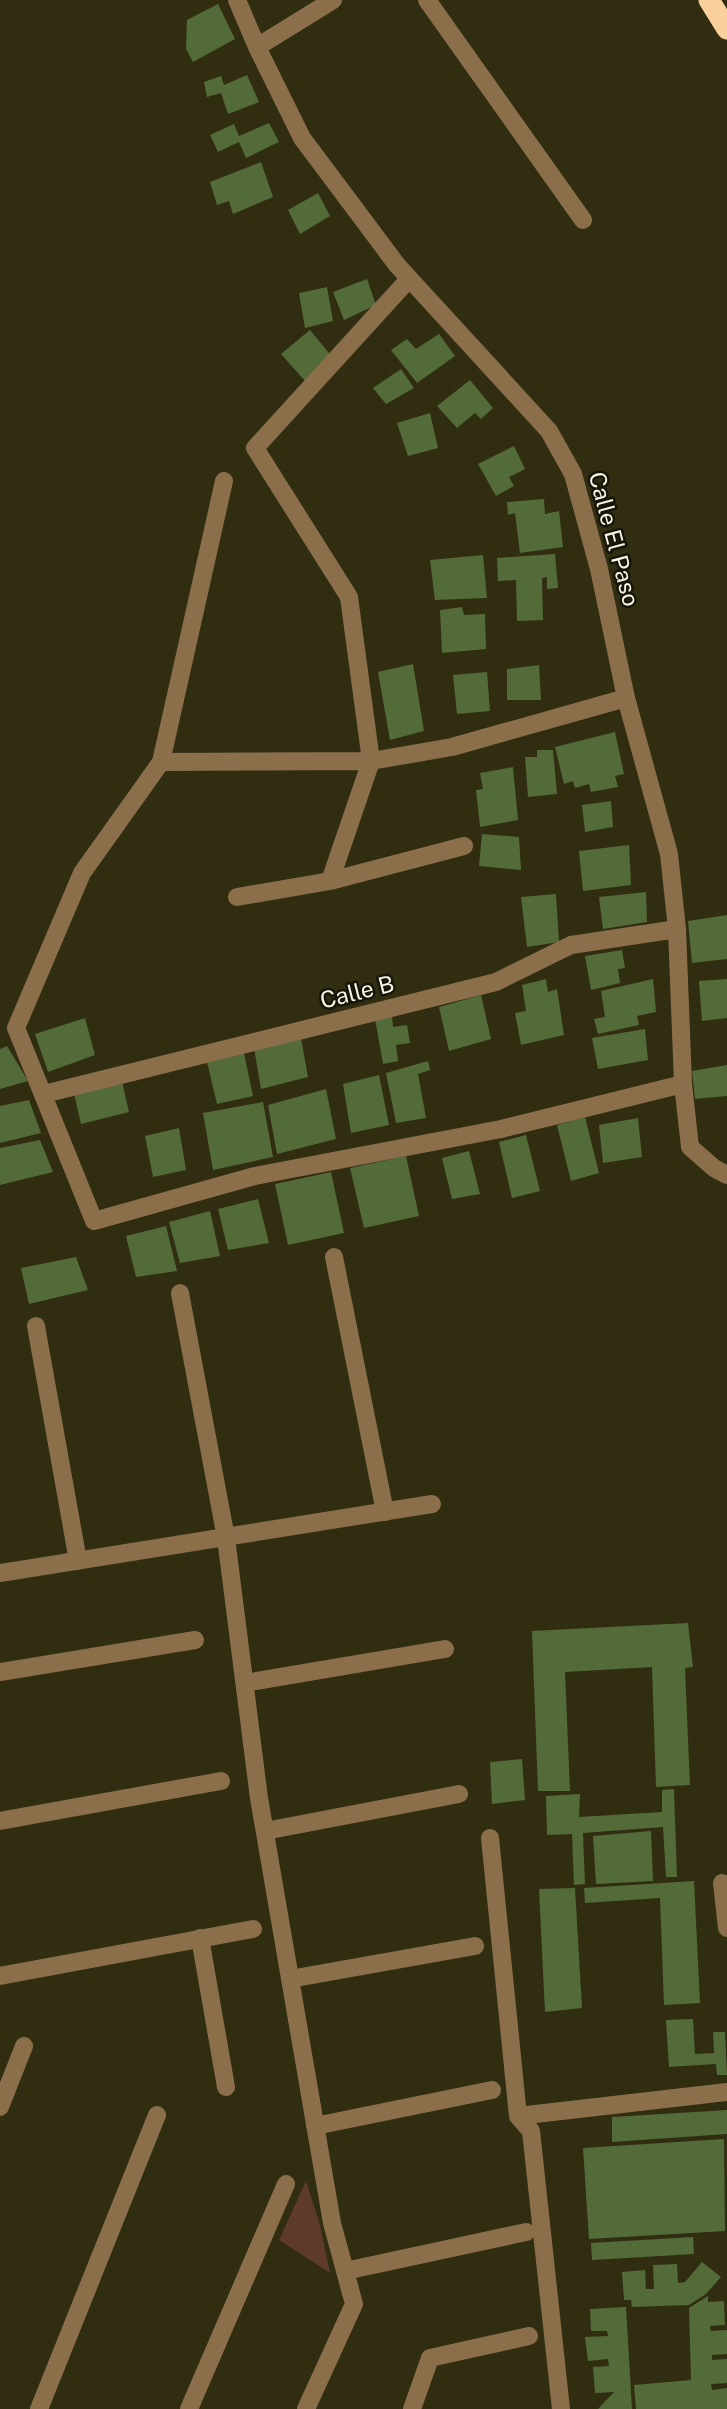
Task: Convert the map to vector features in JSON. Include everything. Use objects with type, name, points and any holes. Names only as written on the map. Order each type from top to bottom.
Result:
[{"type":"highway","points":[[709,0],[727,29]]},
{"type":"street","name":"Calle El Paso","points":[[237,0],[302,138],[397,265],[549,431],[573,474],[600,569],[626,698],[669,855],[677,929],[683,1084],[690,1147],[714,1168],[727,1175]]},
{"type":"street","points":[[257,47],[333,0]]},
{"type":"street","points":[[427,0],[583,220]]},
{"type":"street","points":[[330,881],[371,761],[349,597],[255,448],[410,279]]},
{"type":"street","points":[[225,481],[161,762],[82,873],[16,1028],[94,1221],[255,1176],[501,1129],[683,1084]]},
{"type":"street","points":[[161,762],[371,761],[452,747],[626,698]]},
{"type":"street","points":[[237,897],[330,881],[464,846]]},
{"type":"street","name":"Calle B","points":[[44,1094],[496,982],[571,945],[677,929]]},
{"type":"street","points":[[334,1257],[385,1512]]},
{"type":"street","points":[[180,1293],[226,1538],[265,1832],[315,2126],[332,2223],[354,2304],[306,2409]]},
{"type":"street","points":[[36,1326],[78,1561]]},
{"type":"street","points":[[0,1573],[432,1504]]},
{"type":"street","points":[[0,1672],[195,1640]]},
{"type":"street","points":[[245,1683],[445,1649]]},
{"type":"street","points":[[0,1821],[221,1781]]},
{"type":"street","points":[[265,1832],[459,1794]]},
{"type":"street","points":[[490,1838],[518,2116],[531,2132],[561,2409]]},
{"type":"street","points":[[722,1884],[727,1928]]},
{"type":"street","points":[[0,1976],[253,1929]]},
{"type":"street","points":[[201,1938],[226,2087]]},
{"type":"street","points":[[290,1979],[475,1945]]},
{"type":"street","points":[[0,2107],[24,2046]]},
{"type":"street","points":[[315,2126],[492,2090]]},
{"type":"street","points":[[518,2116],[727,2092]]},
{"type":"street","points":[[39,2409],[158,2115]]},
{"type":"street","points":[[189,2409],[286,2184]]},
{"type":"street","points":[[345,2271],[526,2232]]},
{"type":"street","points":[[412,2409],[430,2358],[529,2336]]},
{"type":"shaded area","points":[[306,2181],[320,2225],[330,2273],[279,2240]]},
{"type":"building","points":[[218,4],[235,39],[193,62],[186,49],[187,20]]},
{"type":"building","points":[[247,75],[259,102],[228,114],[221,93],[207,97],[204,82],[221,76],[224,85]]},
{"type":"building","points":[[269,123],[279,142],[246,158],[239,142],[218,152],[210,135],[234,124],[239,136]]},
{"type":"building","points":[[261,162],[273,197],[233,214],[229,201],[217,205],[210,182]]},
{"type":"building","points":[[318,193],[330,216],[300,234],[288,210]]},
{"type":"building","points":[[367,279],[376,305],[344,320],[333,292]]},
{"type":"building","points":[[327,287],[333,321],[305,328],[299,293]]},
{"type":"building","points":[[310,330],[333,358],[306,382],[281,354]]},
{"type":"building","points":[[439,334],[455,356],[417,383],[391,350],[407,339],[416,349]]},
{"type":"building","points":[[401,369],[414,388],[386,404],[373,388]]},
{"type":"building","points":[[470,380],[493,408],[481,419],[475,413],[457,428],[437,406]]},
{"type":"building","points":[[430,413],[438,448],[408,456],[397,423]]},
{"type":"building","points":[[514,446],[525,469],[509,477],[514,486],[496,496],[478,464]]},
{"type":"building","points":[[544,499],[545,514],[559,511],[563,547],[520,553],[515,513],[508,515],[507,502]]},
{"type":"building","points":[[555,554],[558,588],[547,589],[547,577],[542,578],[543,620],[517,621],[516,580],[498,581],[497,558]]},
{"type":"building","points":[[483,555],[487,598],[435,600],[430,560]]},
{"type":"building","points":[[462,607],[464,615],[485,614],[486,649],[442,653],[440,610]]},
{"type":"building","points":[[413,664],[424,731],[390,740],[378,672]]},
{"type":"building","points":[[539,665],[541,700],[507,700],[507,669]]},
{"type":"building","points":[[487,672],[490,711],[457,714],[453,675]]},
{"type":"building","points":[[615,732],[624,774],[615,776],[618,787],[591,792],[589,784],[575,788],[573,781],[564,784],[555,747]]},
{"type":"building","points":[[537,750],[553,750],[557,794],[528,797],[525,757],[537,757]]},
{"type":"building","points":[[513,767],[518,820],[480,827],[476,790],[483,789],[480,773]]},
{"type":"building","points":[[611,801],[613,827],[585,832],[582,805]]},
{"type":"building","points":[[482,834],[519,837],[521,870],[479,866]]},
{"type":"building","points":[[629,845],[631,885],[583,891],[579,851]]},
{"type":"building","points":[[646,892],[647,922],[603,929],[599,897]]},
{"type":"building","points":[[556,894],[559,942],[527,947],[521,897]]},
{"type":"building","points":[[727,915],[727,959],[692,963],[688,921]]},
{"type":"building","points":[[622,950],[625,968],[618,969],[620,983],[591,990],[585,956]]},
{"type":"building","points":[[546,979],[548,992],[557,989],[564,1035],[521,1045],[515,1013],[526,1011],[522,985]]},
{"type":"building","points":[[653,979],[656,1012],[637,1016],[639,1025],[598,1034],[594,1019],[605,1017],[601,991]]},
{"type":"building","points":[[727,979],[727,1018],[702,1021],[699,981]]},
{"type":"building","points":[[481,995],[491,1039],[449,1051],[439,1007]]},
{"type":"building","points":[[392,1016],[393,1027],[407,1025],[410,1043],[396,1045],[398,1061],[383,1064],[375,1019]]},
{"type":"building","points":[[85,1018],[95,1055],[48,1072],[35,1034]]},
{"type":"building","points":[[645,1029],[648,1060],[598,1069],[592,1038]]},
{"type":"building","points":[[301,1038],[308,1077],[261,1089],[254,1048]]},
{"type":"building","points":[[7,1046],[28,1081],[0,1089],[0,1049]]},
{"type":"building","points":[[244,1053],[253,1096],[217,1104],[207,1062]]},
{"type":"building","points":[[428,1061],[430,1070],[418,1074],[426,1118],[396,1123],[386,1073]]},
{"type":"building","points":[[727,1065],[727,1096],[695,1099],[692,1071]]},
{"type":"building","points":[[379,1075],[389,1125],[351,1133],[343,1084]]},
{"type":"building","points":[[121,1077],[129,1112],[81,1124],[73,1089]]},
{"type":"building","points":[[326,1089],[336,1139],[277,1154],[268,1105]]},
{"type":"building","points":[[29,1100],[41,1133],[0,1143],[0,1106]]},
{"type":"building","points":[[263,1102],[273,1157],[213,1170],[203,1113]]},
{"type":"building","points":[[585,1117],[599,1173],[571,1181],[557,1125]]},
{"type":"building","points":[[638,1118],[642,1157],[603,1163],[599,1125]]},
{"type":"building","points":[[179,1128],[186,1170],[153,1177],[145,1136]]},
{"type":"building","points":[[526,1135],[540,1191],[512,1198],[499,1142]]},
{"type":"building","points":[[40,1140],[53,1172],[0,1185],[0,1148]]},
{"type":"building","points":[[469,1151],[480,1194],[452,1199],[442,1158]]},
{"type":"building","points":[[406,1156],[419,1216],[364,1228],[350,1168]]},
{"type":"building","points":[[331,1172],[344,1233],[288,1245],[275,1184]]},
{"type":"building","points":[[258,1199],[269,1243],[228,1250],[218,1209]]},
{"type":"building","points":[[210,1211],[220,1256],[180,1263],[169,1222]]},
{"type":"building","points":[[166,1226],[177,1271],[136,1277],[126,1236]]},
{"type":"building","points":[[76,1257],[88,1290],[29,1304],[21,1268]]},
{"type":"building","points":[[688,1623],[693,1667],[685,1668],[690,1785],[656,1787],[652,1667],[565,1672],[570,1791],[538,1791],[532,1631]]},
{"type":"building","points":[[522,1759],[525,1800],[492,1804],[490,1762]]},
{"type":"building","points":[[674,1789],[677,1877],[666,1877],[663,1827],[583,1833],[585,1884],[574,1885],[572,1834],[547,1835],[546,1796],[580,1794],[579,1817],[662,1812],[662,1790]]},
{"type":"building","points":[[651,1831],[653,1881],[596,1884],[593,1836]]},
{"type":"building","points":[[694,1881],[700,2003],[664,2005],[660,1898],[585,1903],[584,1888]]},
{"type":"building","points":[[575,1888],[582,2008],[545,2012],[539,1889]]},
{"type":"building","points":[[693,2019],[695,2054],[714,2053],[713,2032],[725,2032],[727,2075],[717,2075],[716,2064],[669,2067],[666,2020]]},
{"type":"building","points":[[727,2110],[727,2134],[612,2142],[612,2117]]},
{"type":"building","points":[[724,2139],[725,2231],[589,2239],[583,2148]]},
{"type":"building","points":[[693,2237],[694,2254],[592,2260],[591,2243]]},
{"type":"building","points":[[702,2262],[721,2277],[706,2294],[689,2305],[632,2307],[631,2300],[624,2300],[622,2272],[645,2270],[646,2289],[654,2289],[653,2265],[677,2264],[678,2283],[685,2282]]},
{"type":"building","points":[[708,2296],[708,2302],[724,2301],[725,2325],[710,2326],[711,2331],[727,2330],[727,2354],[712,2355],[712,2360],[727,2359],[727,2383],[711,2384],[712,2390],[727,2388],[727,2409],[636,2409],[634,2385],[691,2380],[689,2308]]},
{"type":"building","points":[[626,2307],[632,2409],[598,2409],[614,2392],[595,2393],[593,2367],[609,2366],[608,2359],[588,2361],[585,2337],[608,2336],[607,2331],[591,2331],[590,2309]]}]
